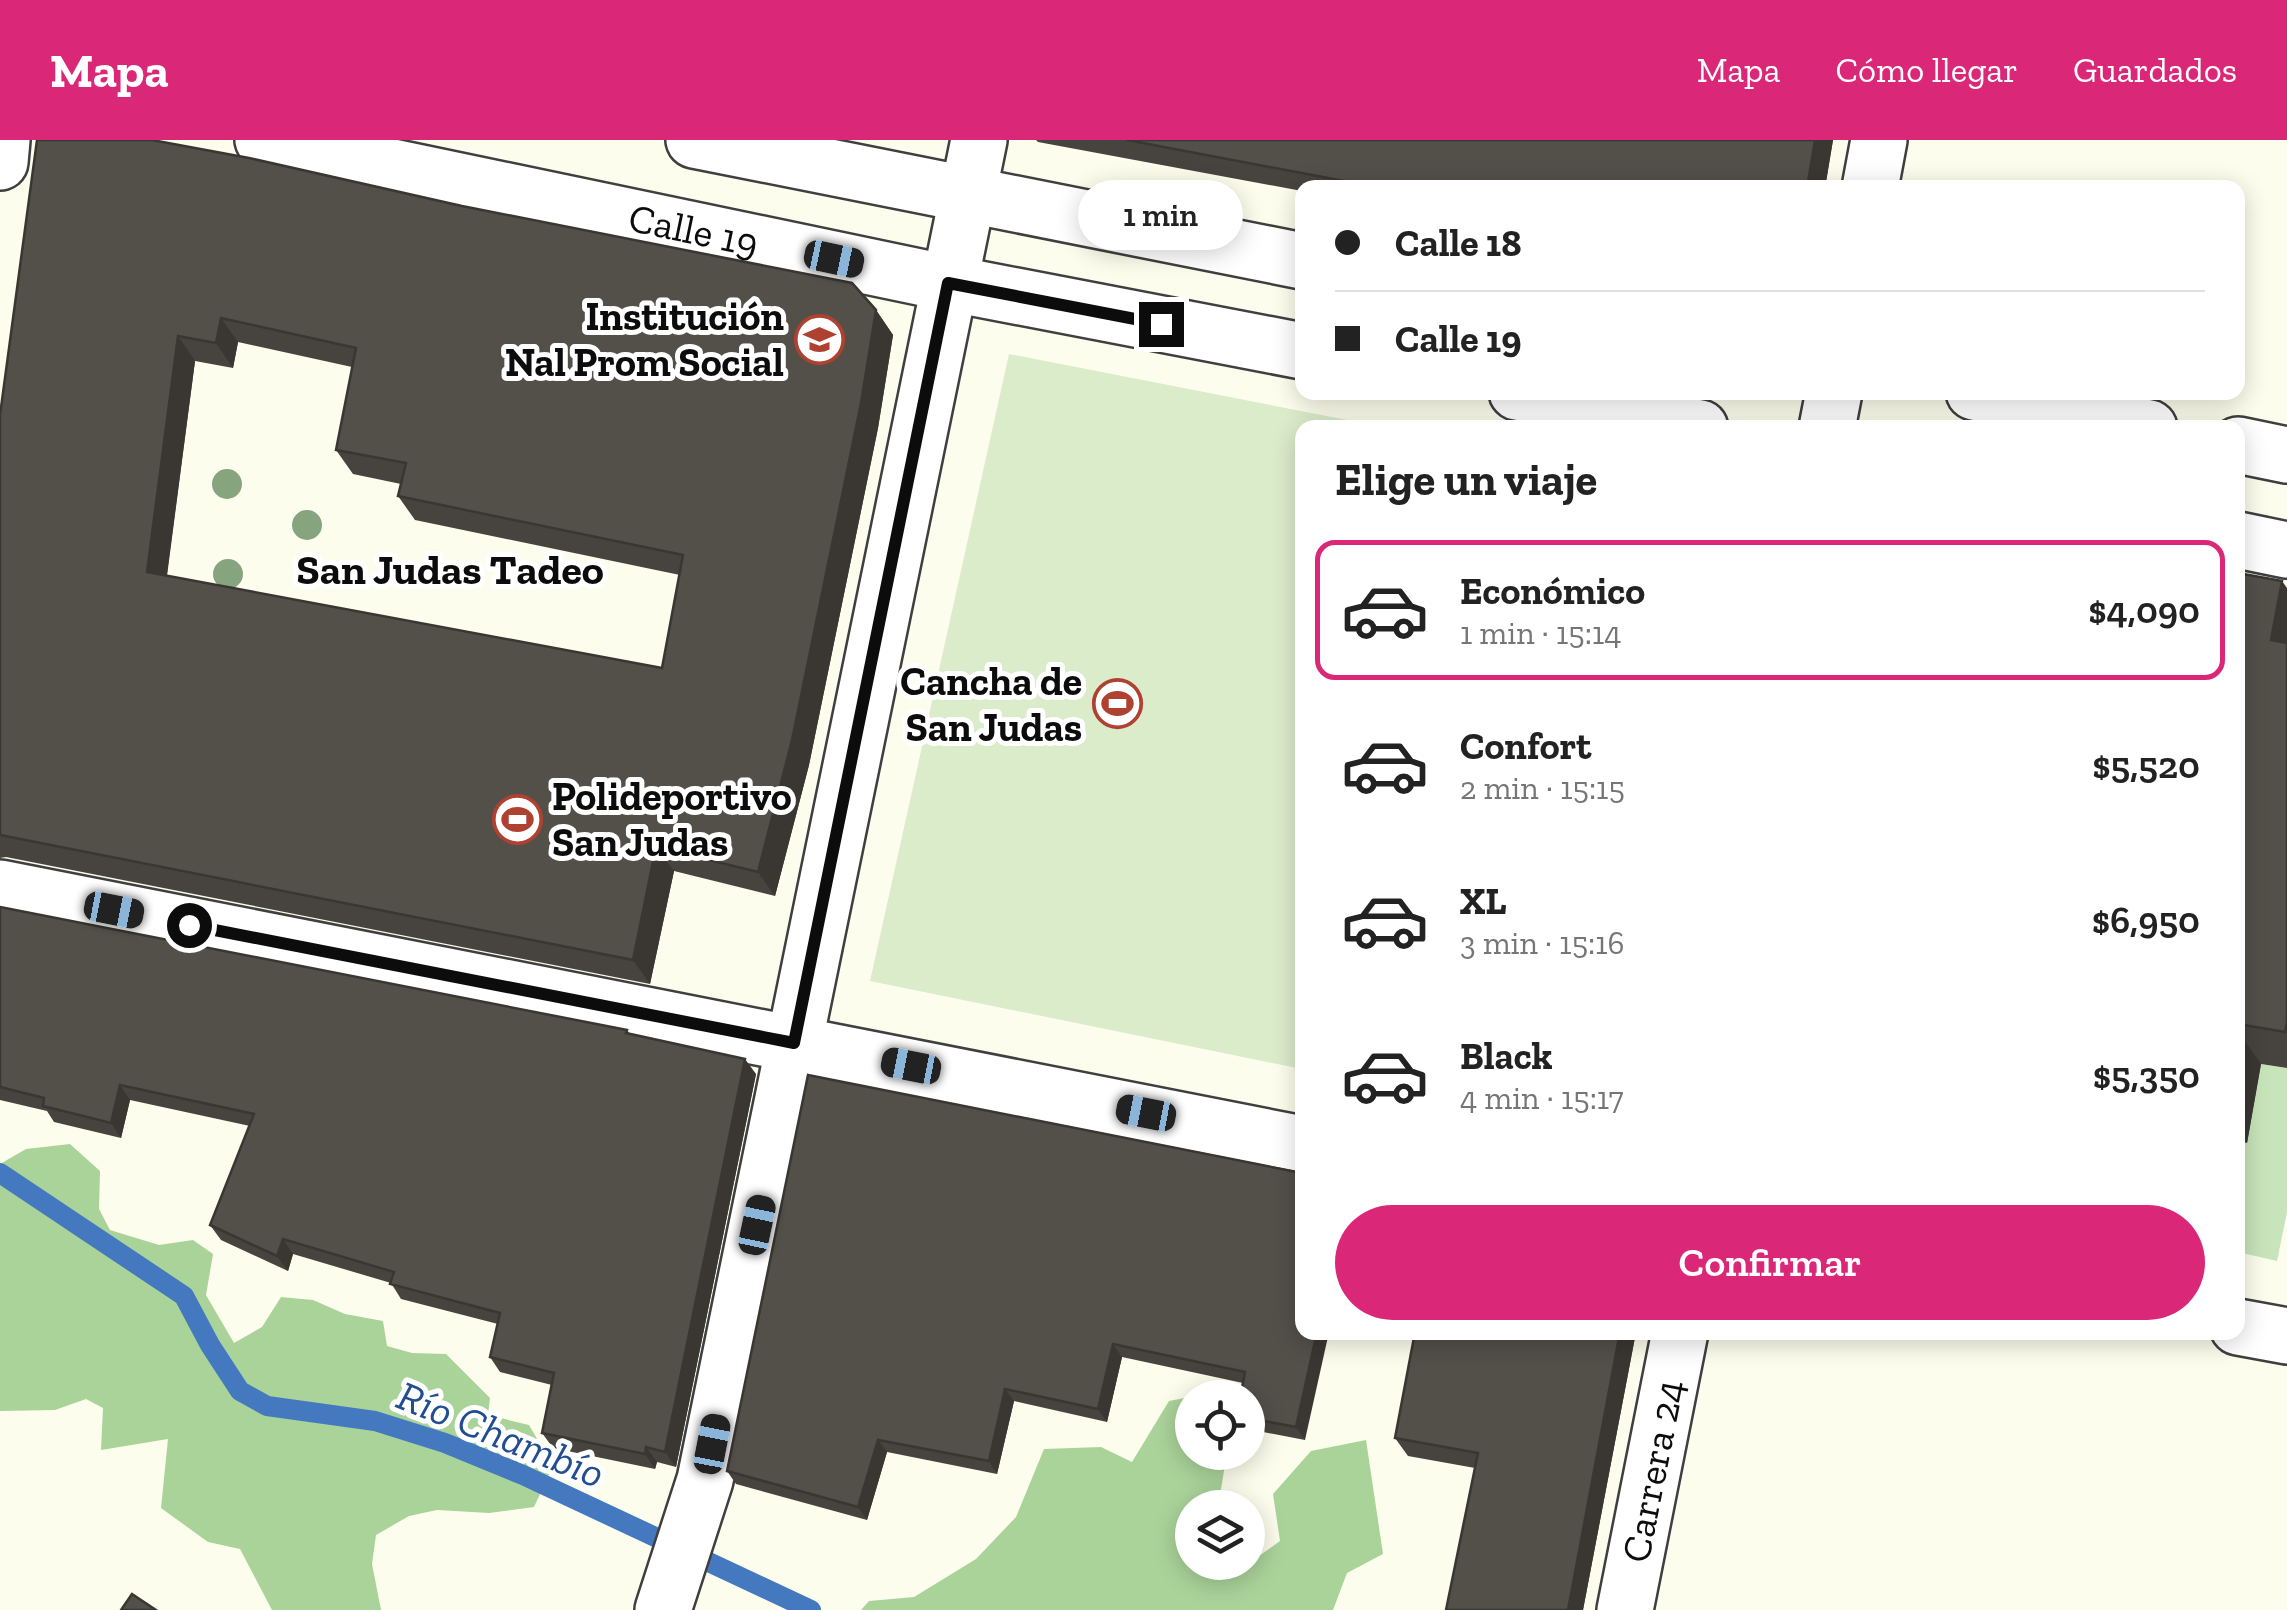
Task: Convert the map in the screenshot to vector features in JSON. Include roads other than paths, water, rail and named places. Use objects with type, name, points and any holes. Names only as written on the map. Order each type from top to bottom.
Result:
[{"type":"street","points":[[0,162],[2,140]]},
{"type":"street","name":"Calle 19","points":[[263,140],[948,283],[1295,350]]},
{"type":"street","points":[[694,140],[1295,260]]},
{"type":"street","points":[[664,1608],[705,1480],[979,140]]},
{"type":"street","points":[[1872,180],[1879,140]]},
{"type":"street","points":[[1558,400],[1659,420]]},
{"type":"street","points":[[2013,400],[2110,420]]},
{"type":"street","points":[[2245,446],[2287,455]]},
{"type":"street","points":[[2245,541],[2287,550]]},
{"type":"street","points":[[0,888],[1295,1143]]},
{"type":"street","points":[[2245,1328],[2287,1336]]},
{"type":"street","name":"Carrera 24","points":[[1625,1610],[1678,1340]]},
{"type":"waterway","name":"Río Chambío","points":[[0,1173],[184,1296],[240,1391],[267,1406],[375,1421],[445,1443],[523,1475],[811,1610]]},
{"type":"place","name":"Institución Nal Prom Social","points":[[819,339]]},
{"type":"place","name":"Cancha de San Judas","points":[[1117,704]]},
{"type":"place","name":"Polideportivo San Judas","points":[[517,819]]},
{"type":"district","name":"San Judas Tadeo","points":[[450,569]]}]
